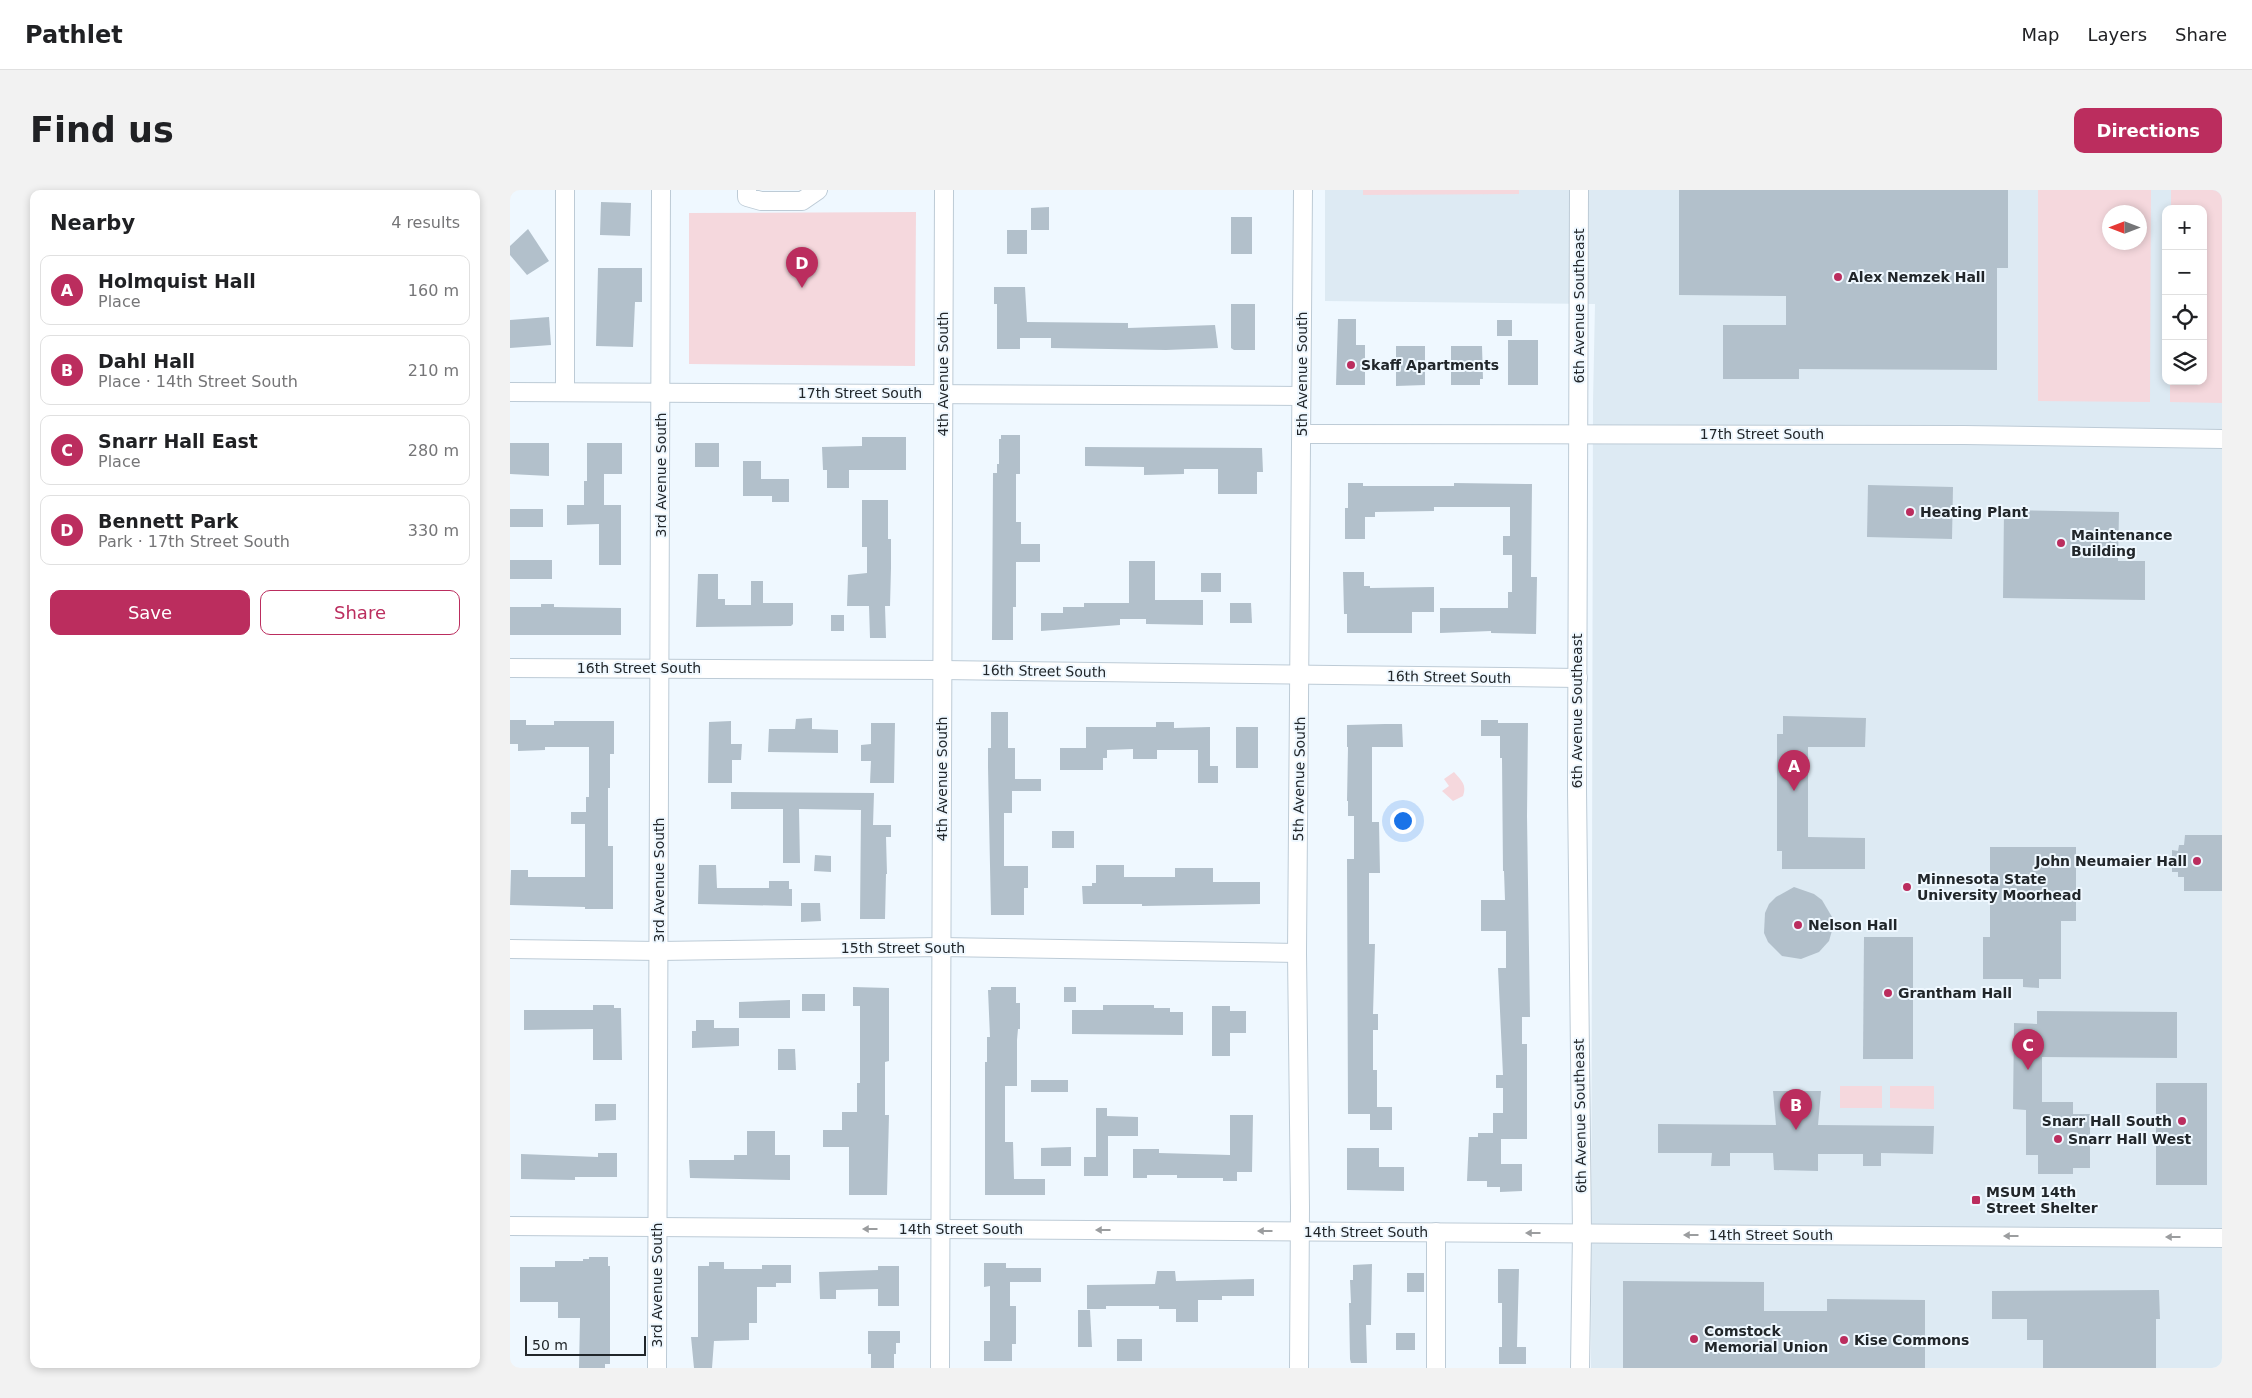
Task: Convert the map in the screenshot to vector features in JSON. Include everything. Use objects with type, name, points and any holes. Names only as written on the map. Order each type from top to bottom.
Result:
[{"type":"street","points":[[565,190],[565,392]]},
{"type":"street","name":"3rd Avenue South","points":[[657,1368],[662,392],[661,190]]},
{"type":"street","points":[[747,190],[747,197],[761,201],[802,201],[818,190]]},
{"type":"street","name":"4th Avenue South","points":[[940,1368],[944,190]]},
{"type":"street","name":"5th Avenue South","points":[[1299,1368],[1300,1231],[1297,953],[1304,190]]},
{"type":"street","name":"6th Avenue Southeast","points":[[1579,190],[1578,678],[1582,1233],[1580,1368]]},
{"type":"street","name":"17th Street South","points":[[510,392],[1301,396]]},
{"type":"street","name":"17th Street South","points":[[1302,434],[1964,435],[2222,439]]},
{"type":"street","name":"16th Street South","points":[[510,668],[942,670],[1578,678]]},
{"type":"street","name":"15th Street South","points":[[510,949],[659,951],[941,948],[1297,953]]},
{"type":"street","name":"14th Street South","points":[[510,1226],[2222,1238]]},
{"type":"street","points":[[1436,1232],[1436,1368]]},
{"type":"shaded area","name":"Minnesota State University Moorhead","points":[[1325,190],[2222,190],[2222,1368],[1591,1368],[1593,402],[1595,304],[1325,301]]},
{"type":"shaded area","points":[[1363,190],[1519,190],[1519,194],[1363,195]]},
{"type":"shaded area","points":[[2038,190],[2151,190],[2150,402],[2038,401]]},
{"type":"shaded area","points":[[2171,190],[2222,190],[2222,403],[2170,402],[2170,385],[2207,385],[2207,205],[2171,205]]},
{"type":"shaded area","points":[[916,212],[915,366],[689,364],[689,213]]},
{"type":"shaded area","points":[[1454,772],[1464,786],[1464,789],[1463,796],[1453,801],[1442,791],[1449,786],[1444,779]]},
{"type":"shaded area","points":[[1840,1086],[1882,1086],[1882,1108],[1840,1108]]},
{"type":"shaded area","points":[[1890,1086],[1934,1086],[1934,1109],[1890,1108]]},
{"type":"building","name":"Alex Nemzek Hall","points":[[1679,190],[2008,190],[2008,268],[1997,268],[1997,370],[1799,369],[1799,379],[1723,379],[1723,325],[1786,325],[1786,296],[1679,295]]},
{"type":"building","points":[[601,202],[631,203],[630,236],[600,235]]},
{"type":"building","points":[[1049,207],[1049,230],[1031,230],[1031,208]]},
{"type":"building","points":[[1231,217],[1252,217],[1252,254],[1231,254]]},
{"type":"building","points":[[528,229],[549,261],[527,275],[510,255],[510,246]]},
{"type":"building","points":[[1007,230],[1027,230],[1027,254],[1007,254]]},
{"type":"building","points":[[598,268],[642,268],[642,302],[635,302],[633,347],[596,346]]},
{"type":"building","points":[[994,287],[1025,287],[1027,322],[1128,323],[1128,328],[1215,325],[1218,348],[1166,350],[1051,348],[1051,338],[1020,338],[1020,349],[997,349],[997,304],[994,304]]},
{"type":"building","points":[[1231,304],[1255,304],[1255,350],[1234,350],[1231,348]]},
{"type":"building","points":[[549,317],[551,345],[510,348],[510,320]]},
{"type":"building","name":"Skaff Apartments","points":[[1338,319],[1356,319],[1356,345],[1365,345],[1365,385],[1336,385]]},
{"type":"building","points":[[1497,320],[1512,320],[1512,336],[1497,336]]},
{"type":"building","points":[[1508,340],[1538,340],[1538,385],[1508,385]]},
{"type":"building","points":[[1396,346],[1425,346],[1425,385],[1396,386]]},
{"type":"building","points":[[1451,346],[1482,346],[1483,379],[1480,379],[1480,385],[1451,385]]},
{"type":"building","points":[[1001,435],[1020,435],[1020,474],[1016,474],[1016,522],[1021,522],[1021,544],[1040,544],[1040,562],[1016,562],[1016,607],[1013,607],[1013,640],[992,640],[993,473],[997,473],[997,464],[999,464],[999,439],[1001,439]]},
{"type":"building","points":[[862,437],[906,437],[906,470],[849,470],[849,488],[827,488],[827,470],[823,470],[822,447],[862,446]]},
{"type":"building","points":[[510,443],[549,443],[549,476],[510,474]]},
{"type":"building","points":[[587,443],[622,443],[622,474],[604,474],[604,505],[621,505],[621,565],[599,565],[599,524],[567,525],[567,505],[584,505],[584,481],[587,481]]},
{"type":"building","points":[[695,443],[719,443],[719,467],[695,467]]},
{"type":"building","points":[[1085,447],[1262,448],[1263,472],[1257,472],[1257,494],[1218,494],[1218,469],[1184,469],[1184,474],[1144,475],[1144,467],[1085,466]]},
{"type":"building","points":[[743,461],[761,461],[761,479],[789,479],[789,502],[772,502],[772,496],[743,496]]},
{"type":"building","points":[[1348,483],[1363,483],[1363,486],[1454,486],[1454,483],[1532,484],[1531,577],[1537,577],[1536,634],[1491,633],[1491,631],[1440,633],[1440,608],[1508,608],[1508,592],[1512,592],[1512,555],[1503,555],[1503,536],[1510,536],[1510,507],[1434,507],[1434,511],[1375,512],[1375,517],[1365,517],[1365,539],[1345,539],[1345,508],[1348,508]]},
{"type":"building","name":"Heating Plant","points":[[1868,485],[1953,487],[1952,539],[1867,537]]},
{"type":"building","points":[[862,500],[888,500],[888,539],[891,539],[891,568],[890,606],[885,606],[886,638],[870,638],[869,606],[847,606],[848,575],[867,573],[867,547],[862,547]]},
{"type":"building","points":[[510,509],[543,509],[543,527],[510,527]]},
{"type":"building","name":"Maintenance Building","points":[[2004,510],[2119,512],[2118,561],[2145,561],[2145,600],[2003,598]]},
{"type":"building","points":[[510,560],[552,560],[552,579],[510,579]]},
{"type":"building","points":[[1129,561],[1155,561],[1155,600],[1203,600],[1203,625],[1146,624],[1146,619],[1120,619],[1120,625],[1041,631],[1041,613],[1063,613],[1063,607],[1084,607],[1084,603],[1129,603]]},
{"type":"building","points":[[1343,572],[1364,572],[1364,586],[1370,586],[1370,588],[1434,587],[1434,612],[1412,612],[1412,633],[1347,633],[1347,614],[1344,614]]},
{"type":"building","points":[[1201,573],[1221,573],[1221,592],[1201,592]]},
{"type":"building","points":[[698,574],[718,574],[718,599],[725,599],[725,605],[751,605],[751,581],[763,581],[763,603],[793,603],[793,624],[791,626],[696,627]]},
{"type":"building","points":[[1230,603],[1251,603],[1252,623],[1230,623]]},
{"type":"building","points":[[541,604],[554,604],[554,607],[621,608],[621,635],[510,635],[510,607],[541,607]]},
{"type":"building","points":[[831,615],[844,615],[844,631],[831,631]]},
{"type":"building","points":[[991,712],[1008,712],[1008,748],[1015,748],[1015,779],[1041,779],[1041,791],[1012,791],[1012,813],[1004,813],[1004,866],[1028,866],[1028,888],[1024,888],[1024,915],[991,915],[988,748],[991,748]]},
{"type":"building","points":[[1783,716],[1866,718],[1865,747],[1808,747],[1808,837],[1865,838],[1865,869],[1782,869],[1782,851],[1777,851],[1777,734],[1783,734]]},
{"type":"building","points":[[812,718],[812,729],[838,730],[838,753],[768,752],[769,729],[795,729],[796,719]]},
{"type":"building","points":[[510,720],[526,720],[526,725],[554,725],[554,721],[614,721],[614,754],[610,754],[610,788],[608,788],[608,846],[613,846],[613,909],[510,905],[511,870],[528,870],[528,877],[585,877],[585,824],[571,824],[571,812],[586,812],[586,797],[589,797],[589,747],[545,747],[545,750],[518,751],[518,744],[510,744]]},
{"type":"building","points":[[1481,720],[1498,720],[1498,723],[1528,723],[1527,816],[1530,1017],[1522,1017],[1522,1044],[1527,1044],[1527,1139],[1501,1139],[1501,1164],[1522,1164],[1522,1191],[1500,1192],[1500,1187],[1487,1187],[1487,1181],[1467,1181],[1469,1137],[1478,1137],[1478,1133],[1493,1133],[1493,1113],[1503,1113],[1503,1088],[1496,1088],[1496,1075],[1503,1075],[1498,968],[1506,968],[1506,931],[1481,931],[1481,900],[1505,900],[1502,758],[1500,758],[1500,736],[1481,736]]},
{"type":"building","points":[[731,721],[731,744],[742,744],[741,760],[732,760],[732,783],[708,783],[709,722]]},
{"type":"building","points":[[1156,722],[1174,722],[1174,728],[1210,727],[1210,766],[1218,766],[1218,783],[1198,783],[1198,750],[1157,750],[1157,759],[1133,759],[1133,749],[1107,750],[1107,758],[1103,758],[1103,770],[1060,770],[1060,748],[1086,748],[1086,727],[1156,727]]},
{"type":"building","points":[[871,723],[895,723],[894,783],[870,783],[871,761],[861,761],[861,745],[871,744]]},
{"type":"building","points":[[1402,724],[1403,747],[1372,747],[1372,822],[1379,822],[1380,873],[1369,873],[1369,944],[1375,944],[1373,1014],[1378,1014],[1378,1030],[1373,1030],[1373,1070],[1377,1070],[1377,1107],[1392,1107],[1392,1130],[1370,1130],[1370,1114],[1348,1114],[1347,859],[1354,859],[1354,816],[1348,816],[1347,725]]},
{"type":"building","points":[[1236,727],[1258,727],[1258,768],[1236,768]]},
{"type":"building","points":[[731,792],[874,793],[873,825],[891,825],[891,837],[886,837],[885,919],[860,919],[861,810],[799,809],[800,863],[783,863],[783,809],[731,809]]},
{"type":"building","points":[[1052,831],[1074,831],[1074,848],[1052,848]]},
{"type":"building","name":"John Neumaier Hall","points":[[2185,835],[2222,835],[2222,891],[2184,891],[2184,877],[2178,877],[2178,872],[2172,872],[2172,850],[2178,851],[2179,845],[2184,845]]},
{"type":"building","points":[[1990,847],[2076,847],[2076,921],[2061,921],[2061,979],[2039,979],[2039,988],[2023,987],[2023,979],[1983,979],[1983,937],[1990,937]]},
{"type":"building","points":[[815,855],[831,856],[831,872],[814,871]]},
{"type":"building","points":[[699,865],[716,865],[717,888],[769,888],[769,881],[789,881],[789,889],[792,889],[792,906],[698,904]]},
{"type":"building","points":[[1096,865],[1124,865],[1124,877],[1175,877],[1175,868],[1213,868],[1213,882],[1260,882],[1260,904],[1142,906],[1142,904],[1083,904],[1082,886],[1092,886],[1092,883],[1096,883]]},
{"type":"building","name":"Nelson Hall","points":[[1794,887],[1814,894],[1822,900],[1832,917],[1833,927],[1829,941],[1819,952],[1801,959],[1782,956],[1768,942],[1764,933],[1765,913],[1769,904],[1776,897]]},
{"type":"building","points":[[801,903],[820,903],[821,921],[801,922]]},
{"type":"building","name":"Grantham Hall","points":[[1864,937],[1913,937],[1913,1059],[1863,1059]]},
{"type":"building","points":[[853,987],[889,988],[889,1061],[885,1062],[885,1115],[889,1115],[887,1195],[849,1195],[849,1147],[823,1147],[823,1130],[842,1130],[842,1112],[857,1112],[857,1083],[860,1083],[860,1006],[853,1006]]},
{"type":"building","points":[[991,987],[1016,987],[1016,1003],[1020,1003],[1020,1029],[1018,1029],[1017,1040],[1017,1086],[1005,1086],[1005,1142],[1013,1142],[1014,1179],[1045,1179],[1045,1195],[985,1195],[985,1062],[987,1062],[987,1037],[990,1037],[988,990],[991,990]]},
{"type":"building","points":[[1064,987],[1076,987],[1076,1002],[1064,1002]]},
{"type":"building","points":[[802,994],[825,994],[825,1011],[802,1011]]},
{"type":"building","points":[[790,1000],[790,1018],[739,1018],[739,1002]]},
{"type":"building","points":[[593,1005],[614,1005],[614,1008],[621,1008],[622,1060],[593,1060],[593,1029],[524,1030],[524,1010],[593,1010]]},
{"type":"building","points":[[1103,1005],[1154,1005],[1154,1008],[1170,1008],[1170,1012],[1183,1012],[1183,1035],[1072,1034],[1072,1010],[1103,1010]]},
{"type":"building","points":[[1212,1006],[1230,1006],[1230,1011],[1246,1011],[1246,1033],[1230,1033],[1230,1056],[1212,1056]]},
{"type":"building","points":[[2037,1011],[2177,1012],[2177,1058],[2042,1057],[2042,1102],[2073,1102],[2073,1114],[2090,1114],[2090,1168],[2073,1168],[2073,1174],[2038,1174],[2038,1155],[2026,1155],[2026,1110],[2013,1109],[2014,1023],[2037,1024]]},
{"type":"building","points":[[696,1020],[714,1020],[714,1028],[739,1028],[739,1046],[692,1048],[692,1031],[696,1031]]},
{"type":"building","points":[[778,1049],[795,1049],[796,1070],[778,1070]]},
{"type":"building","points":[[1031,1080],[1068,1080],[1068,1092],[1031,1092]]},
{"type":"building","name":"Snarr Hall South","points":[[2156,1083],[2207,1083],[2207,1185],[2156,1185]]},
{"type":"building","points":[[1773,1091],[1821,1091],[1818,1125],[1934,1126],[1933,1154],[1881,1153],[1881,1166],[1863,1166],[1863,1154],[1818,1154],[1818,1171],[1774,1170],[1773,1153],[1730,1153],[1730,1166],[1711,1166],[1712,1153],[1658,1153],[1658,1124],[1776,1125]]},
{"type":"building","points":[[595,1104],[616,1104],[616,1120],[595,1121]]},
{"type":"building","points":[[1096,1108],[1107,1108],[1107,1116],[1138,1117],[1138,1136],[1108,1136],[1108,1176],[1084,1176],[1084,1157],[1096,1157]]},
{"type":"building","points":[[1230,1115],[1253,1115],[1252,1172],[1237,1172],[1237,1181],[1223,1181],[1223,1178],[1177,1178],[1177,1175],[1147,1175],[1147,1178],[1133,1178],[1133,1149],[1159,1149],[1159,1153],[1230,1155]]},
{"type":"building","points":[[747,1131],[775,1131],[775,1155],[790,1155],[790,1180],[690,1178],[689,1160],[734,1160],[734,1155],[747,1155]]},
{"type":"building","points":[[1071,1147],[1071,1166],[1041,1166],[1041,1148]]},
{"type":"building","points":[[1347,1148],[1379,1148],[1379,1167],[1404,1167],[1404,1191],[1347,1190]]},
{"type":"building","points":[[598,1153],[617,1153],[617,1177],[575,1177],[575,1180],[521,1179],[521,1154],[598,1157]]},
{"type":"building","points":[[589,1257],[608,1257],[608,1266],[610,1266],[610,1364],[605,1364],[605,1368],[579,1368],[580,1318],[558,1318],[558,1302],[520,1302],[520,1267],[555,1267],[555,1261],[583,1261],[583,1259],[589,1259]]},
{"type":"building","points":[[709,1262],[724,1262],[724,1269],[762,1269],[762,1265],[791,1265],[791,1283],[776,1283],[776,1287],[757,1287],[757,1323],[749,1323],[749,1340],[714,1341],[712,1368],[694,1368],[691,1337],[698,1337],[698,1266],[709,1266]]},
{"type":"building","points":[[984,1263],[1006,1263],[1006,1268],[1041,1268],[1041,1282],[1010,1282],[1010,1306],[1016,1306],[1016,1344],[1012,1344],[1012,1361],[984,1361],[984,1341],[990,1341],[990,1286],[984,1287]]},
{"type":"building","points":[[1372,1264],[1371,1325],[1366,1325],[1367,1363],[1351,1363],[1349,1303],[1351,1303],[1350,1280],[1353,1280],[1353,1265]]},
{"type":"building","points":[[878,1266],[899,1266],[899,1306],[878,1306],[878,1289],[836,1290],[836,1299],[820,1299],[819,1272],[878,1270]]},
{"type":"building","points":[[1498,1269],[1519,1269],[1517,1347],[1526,1347],[1526,1364],[1499,1364],[1499,1347],[1502,1347],[1502,1303],[1498,1303]]},
{"type":"building","points":[[1157,1271],[1175,1271],[1176,1281],[1254,1279],[1254,1296],[1222,1296],[1222,1300],[1198,1300],[1198,1322],[1176,1322],[1176,1309],[1159,1309],[1159,1306],[1106,1306],[1106,1309],[1087,1309],[1087,1285],[1155,1284]]},
{"type":"building","points":[[1407,1273],[1424,1273],[1424,1292],[1407,1292]]},
{"type":"building","points":[[1623,1281],[1764,1282],[1764,1311],[1827,1311],[1827,1299],[1925,1300],[1925,1368],[1623,1368]]},
{"type":"building","points":[[2159,1290],[2160,1319],[2156,1319],[2156,1368],[2043,1368],[2043,1340],[2027,1340],[2027,1319],[1992,1319],[1992,1291]]},
{"type":"building","points":[[1078,1310],[1090,1310],[1092,1347],[1078,1347]]},
{"type":"building","points":[[868,1331],[900,1331],[900,1343],[896,1343],[896,1354],[894,1354],[894,1368],[871,1368],[871,1354],[868,1354]]},
{"type":"building","points":[[1396,1333],[1415,1333],[1415,1350],[1396,1350]]},
{"type":"building","points":[[1117,1339],[1142,1339],[1142,1361],[1117,1361]]},
{"type":"place","name":"Alex Nemzek Hall","points":[[1838,277]]},
{"type":"place","name":"Bennett Park","points":[[802,288]]},
{"type":"place","name":"Skaff Apartments","points":[[1351,365]]},
{"type":"place","name":"Heating Plant","points":[[1910,512]]},
{"type":"place","name":"Maintenance Building","points":[[2061,543]]},
{"type":"place","name":"Holmquist Hall","points":[[1794,791]]},
{"type":"place","name":"John Neumaier Hall","points":[[2197,861]]},
{"type":"place","name":"Minnesota State University Moorhead","points":[[1907,887]]},
{"type":"place","name":"Nelson Hall","points":[[1798,925]]},
{"type":"place","name":"Grantham Hall","points":[[1888,993]]},
{"type":"place","name":"Snarr Hall East","points":[[2028,1070]]},
{"type":"place","name":"Snarr Hall South","points":[[2182,1121]]},
{"type":"place","name":"Dahl Hall","points":[[1796,1130]]},
{"type":"place","name":"Snarr Hall West","points":[[2058,1139]]},
{"type":"place","name":"MSUM 14th Street Shelter","points":[[1976,1200]]},
{"type":"place","name":"Comstock Memorial Union","points":[[1694,1339]]},
{"type":"place","name":"Kise Commons","points":[[1844,1340]]}]
